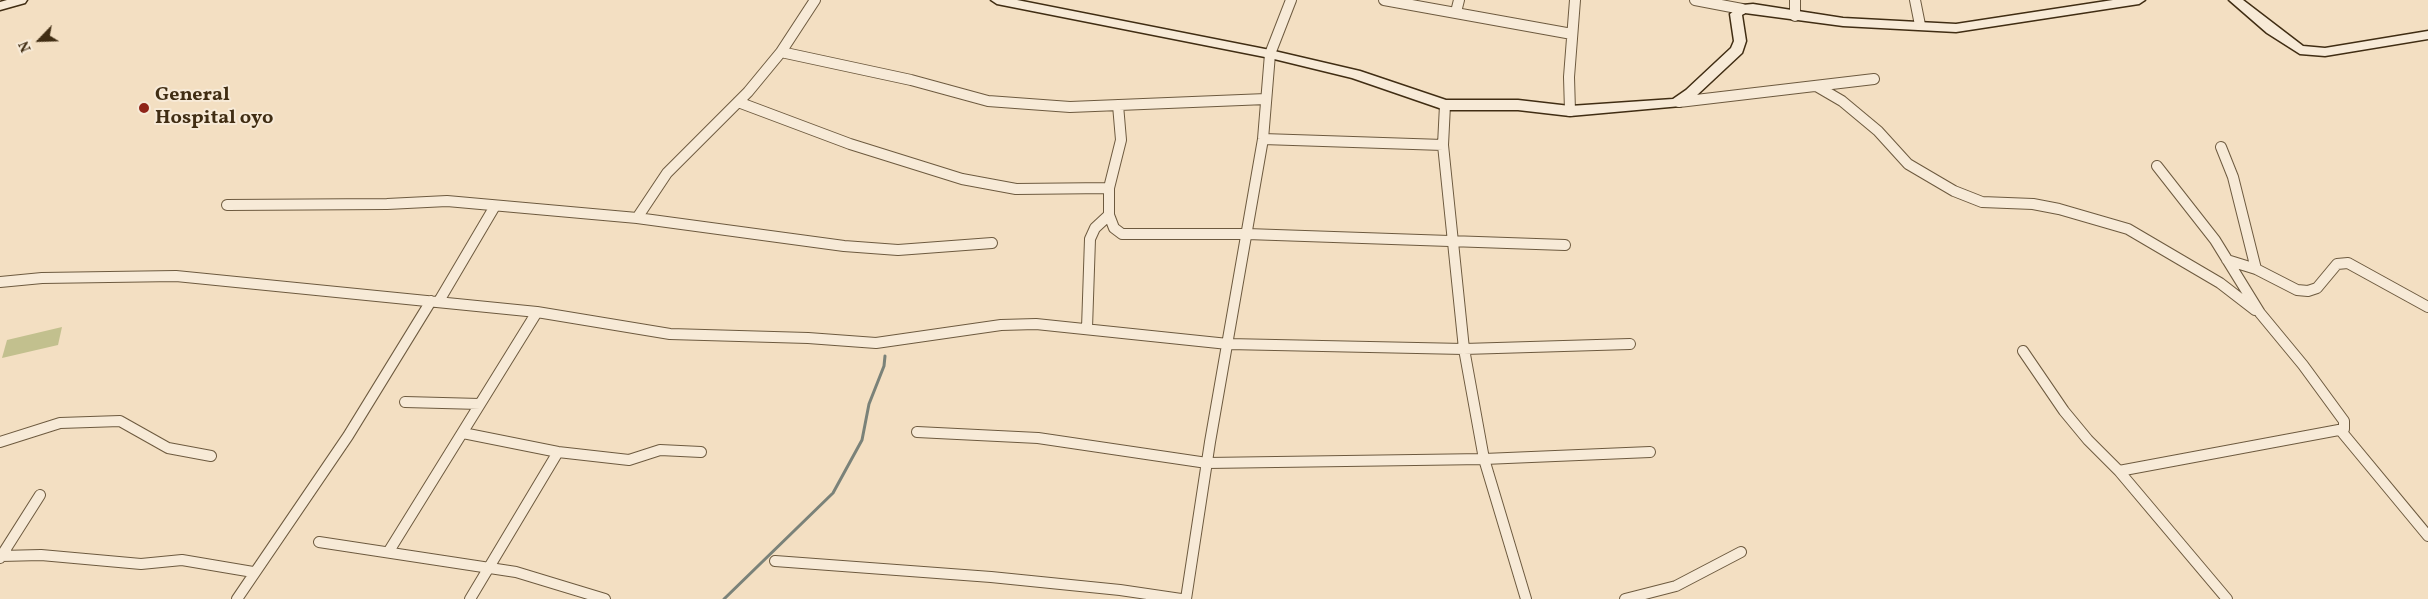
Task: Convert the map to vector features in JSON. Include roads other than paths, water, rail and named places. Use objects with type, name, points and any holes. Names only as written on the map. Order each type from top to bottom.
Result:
[{"type":"street","points":[[0,6],[21,0]]},
{"type":"street","points":[[637,218],[667,173],[738,102],[781,52],[815,0]]},
{"type":"street","points":[[997,0],[1016,1],[1270,54],[1355,74],[1445,105],[1518,105],[1570,111],[1676,102],[1703,97],[1818,87],[1874,79]]},
{"type":"street","points":[[1186,599],[1207,463],[1263,139],[1270,54],[1291,0]]},
{"type":"street","points":[[1384,0],[1572,34]]},
{"type":"street","points":[[1456,12],[1459,0]]},
{"type":"street","points":[[1570,111],[1569,77],[1575,0]]},
{"type":"street","points":[[1695,0],[1742,9],[1753,8],[1843,22],[1964,27],[2139,0]]},
{"type":"street","points":[[1795,0],[1795,16]]},
{"type":"street","points":[[1915,0],[1920,25]]},
{"type":"street","points":[[2235,0],[2271,30],[2300,50],[2325,52],[2428,35]]},
{"type":"street","points":[[1676,102],[1691,93],[1737,50],[1740,41],[1736,14],[1742,9]]},
{"type":"street","points":[[781,52],[911,80],[988,101],[1070,107],[1266,99]]},
{"type":"street","points":[[1818,87],[1866,121],[1908,164],[1954,190],[1982,202],[2033,204],[2059,209],[2128,229],[2220,283],[2260,313]]},
{"type":"street","points":[[738,102],[850,144],[978,183],[1016,190],[1109,188]]},
{"type":"street","points":[[1118,105],[1121,140],[1109,188],[1109,215],[1114,228],[1122,234],[1247,234],[1452,243],[1565,245]]},
{"type":"street","points":[[1445,105],[1443,145],[1464,350],[1484,459],[1526,599]]},
{"type":"street","points":[[1263,139],[1443,145]]},
{"type":"street","points":[[2221,147],[2233,177],[2256,269]]},
{"type":"street","points":[[2157,166],[2215,240],[2260,313],[2302,364],[2344,421],[2344,429],[2341,431]]},
{"type":"street","points":[[227,204],[387,204],[429,201],[637,218],[844,246],[898,250],[992,243]]},
{"type":"street","points":[[237,599],[253,572],[348,436],[495,206]]},
{"type":"street","points":[[1087,328],[1090,239],[1095,228],[1109,215]]},
{"type":"street","points":[[2227,260],[2256,269],[2282,285],[2308,291],[2317,288],[2337,264],[2348,263],[2428,307]]},
{"type":"street","points":[[0,282],[42,278],[176,276],[537,312],[670,334],[808,338],[876,343],[1002,325],[1087,328],[1228,344],[1464,350],[1630,344]]},
{"type":"street","points":[[389,551],[537,312]]},
{"type":"street","points":[[2022,351],[2064,411],[2088,440],[2119,471],[2227,599]]},
{"type":"street","points":[[405,402],[480,404]]},
{"type":"street","points":[[0,442],[60,423],[120,422],[168,448],[211,456]]},
{"type":"street","points":[[2119,471],[2324,431],[2341,431]]},
{"type":"street","points":[[2341,431],[2428,536]]},
{"type":"street","points":[[917,432],[1038,438],[1207,463],[1484,459],[1650,452]]},
{"type":"street","points":[[463,433],[558,452],[629,460],[660,450],[700,452]]},
{"type":"street","points":[[470,599],[558,452]]},
{"type":"street","points":[[1,557],[40,495]]},
{"type":"street","points":[[319,542],[389,551],[537,576],[605,599]]},
{"type":"street","points":[[1625,599],[1676,586],[1740,552]]},
{"type":"street","points":[[1,557],[41,555],[141,564],[182,560],[253,572]]},
{"type":"street","points":[[775,561],[991,577],[1120,590],[1181,599]]},
{"type":"waterway","points":[[724,599],[833,493],[862,440],[869,404],[884,366],[885,356]]},
{"type":"place","name":"General Hospital oyo","points":[[144,108]]}]
